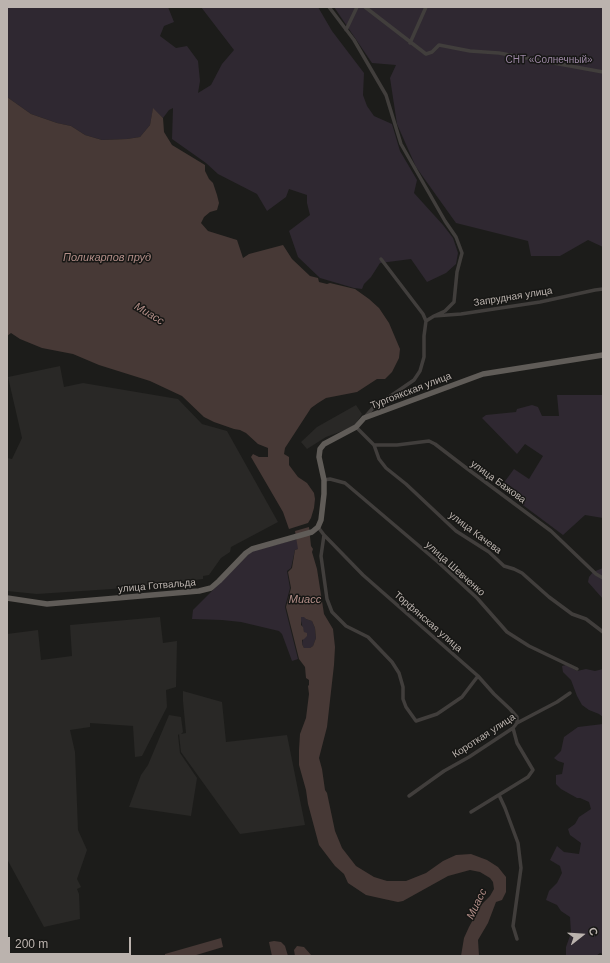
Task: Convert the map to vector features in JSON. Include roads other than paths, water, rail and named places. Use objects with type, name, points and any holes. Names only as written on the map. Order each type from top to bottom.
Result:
[{"type":"main road","name":"Тургоякская улица","points":[[318,527],[324,507],[324,480],[319,457],[320,449],[331,439],[356,427],[364,418],[393,406],[417,399],[471,377],[603,355]]},
{"type":"main road","name":"улица Готвальда","points":[[7,598],[47,604],[199,592],[215,585],[246,553],[252,549],[312,532],[318,527]]},
{"type":"street","points":[[329,7],[370,65],[386,95],[401,144],[445,221],[456,237],[462,253],[457,272],[454,302],[445,311],[434,316]]},
{"type":"street","points":[[346,30],[357,7]]},
{"type":"street","points":[[365,7],[426,54],[432,52],[439,45],[470,51],[499,53],[603,72]]},
{"type":"street","points":[[410,43],[426,7]]},
{"type":"street","points":[[364,418],[373,408],[414,380],[420,371],[424,357],[426,321],[423,314],[381,259]]},
{"type":"street","name":"Запрудная улица","points":[[426,321],[434,316],[461,314],[540,302],[595,290],[603,290]]},
{"type":"street","name":"улица Качева","points":[[356,427],[374,445],[379,459],[386,468],[406,484],[456,531],[489,552],[504,566],[514,568],[522,573],[549,598],[572,614],[586,619],[603,632]]},
{"type":"street","name":"улица Бажова","points":[[374,445],[397,445],[429,441],[435,444],[551,531],[596,574],[603,578]]},
{"type":"street","name":"улица Шевченко","points":[[324,480],[330,479],[345,483],[438,562],[476,598],[507,632],[529,646],[577,669]]},
{"type":"street","name":"Торфянская улица","points":[[318,527],[363,575],[478,676],[517,717],[518,723]]},
{"type":"street","points":[[324,535],[321,556],[328,598],[332,612],[346,626],[368,637],[392,662],[399,673],[406,707],[416,721],[437,714],[462,697],[478,676]]},
{"type":"street","name":"Короткая улица","points":[[409,796],[444,771],[469,757],[513,728],[518,723],[557,702],[570,693]]},
{"type":"street","points":[[471,812],[528,776],[533,770],[517,743],[513,728]]},
{"type":"street","points":[[499,795],[518,843],[521,868],[513,926],[517,939]]},
{"type":"water","name":"Поликарпов пруд","points":[[7,97],[31,114],[71,126],[85,135],[102,140],[140,137],[150,125],[153,108],[163,118],[164,132],[172,145],[205,165],[205,171],[213,183],[219,203],[217,210],[210,212],[204,217],[201,223],[208,231],[237,240],[243,258],[249,254],[283,245],[292,259],[310,276],[318,278],[319,282],[355,289],[379,308],[389,323],[400,349],[399,358],[392,372],[385,379],[377,379],[357,392],[326,398],[318,403],[311,408],[285,448],[284,454],[289,457],[289,465],[298,477],[307,483],[314,493],[314,508],[308,523],[289,529],[283,512],[251,457],[253,454],[259,457],[268,457],[268,448],[258,444],[246,433],[204,417],[182,396],[150,381],[99,365],[73,354],[42,348],[20,339],[11,333],[7,336]]},
{"type":"water","name":"Миасс","points":[[309,527],[311,546],[313,549],[312,552],[317,569],[324,614],[333,629],[335,647],[334,665],[327,727],[319,758],[335,831],[342,848],[356,866],[374,877],[387,881],[406,881],[426,873],[443,861],[456,855],[471,854],[487,860],[498,867],[506,877],[506,892],[502,900],[496,902],[488,923],[478,940],[479,956],[461,956],[464,938],[469,927],[481,905],[490,896],[494,889],[493,882],[490,878],[480,872],[470,870],[448,876],[403,901],[398,902],[366,895],[348,883],[344,874],[335,866],[319,845],[299,765],[300,734],[306,718],[309,680],[306,678],[305,667],[299,659],[286,607],[291,588],[288,572],[292,568],[295,550],[298,549],[295,531]],"holes":[[[301,617],[312,621],[315,628],[316,638],[313,646],[310,648],[304,648],[302,644],[302,640],[307,636],[307,633],[304,632],[301,625]]]},
{"type":"water","points":[[221,938],[223,947],[193,956],[165,956],[165,954]]},
{"type":"water","points":[[269,942],[281,942],[285,946],[288,956],[272,956]]},
{"type":"water","points":[[297,946],[304,947],[312,956],[295,956],[294,950]]},
{"type":"park label","name":"СНТ «Солнечный»","points":[[549,60]]}]
